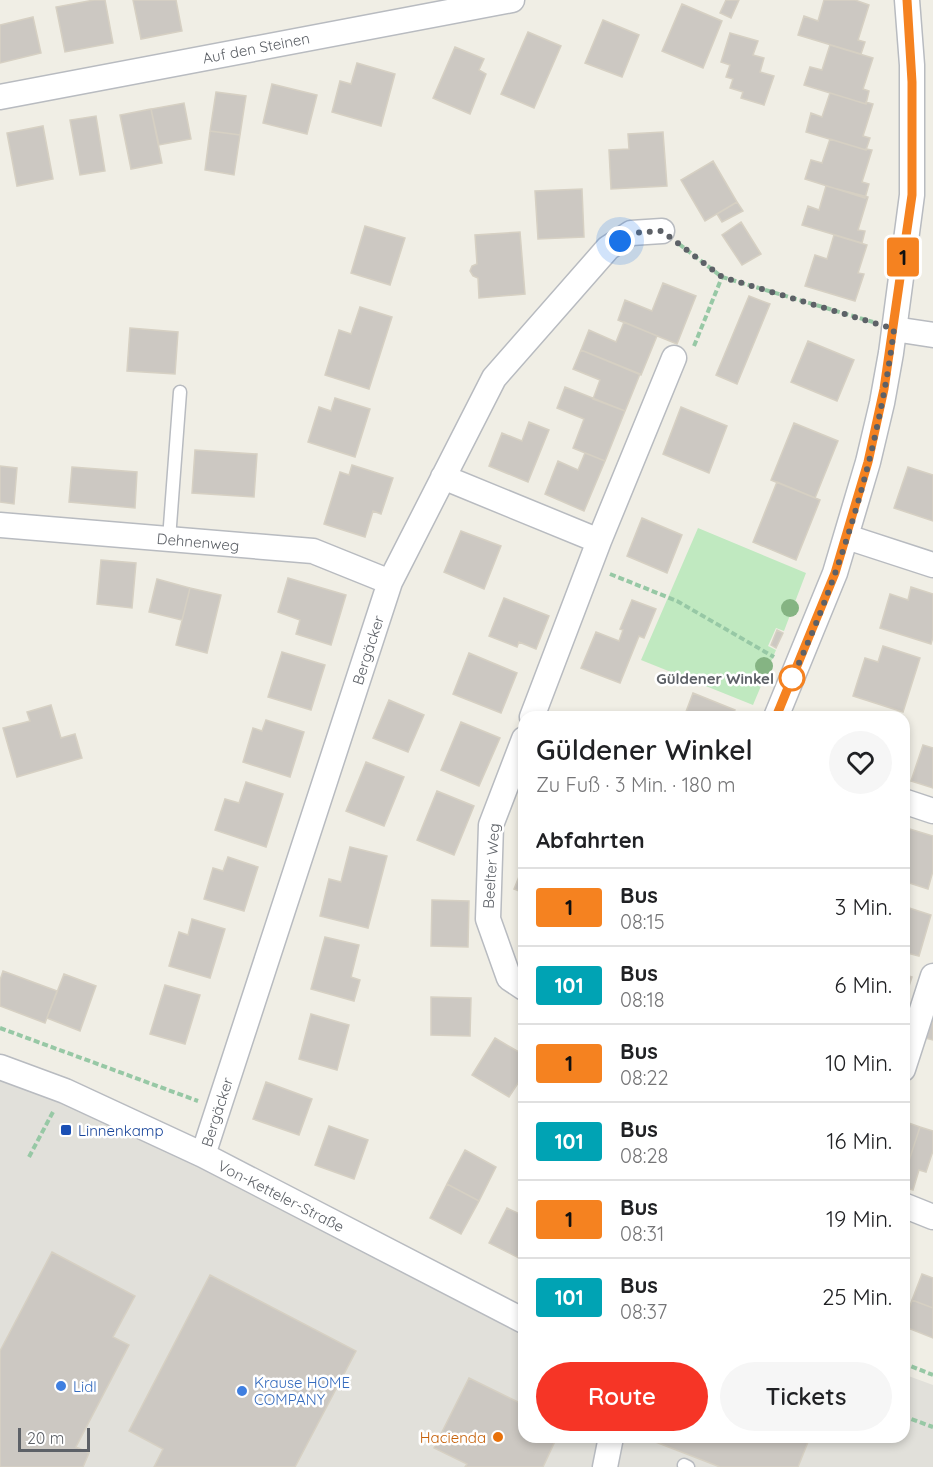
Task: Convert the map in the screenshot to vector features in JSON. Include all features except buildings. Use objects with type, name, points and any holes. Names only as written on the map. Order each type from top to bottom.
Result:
[{"type":"street","name":"Auf den Steinen","points":[[0,97],[512,0]]},
{"type":"street","points":[[778,711],[828,591],[847,537],[879,419],[912,195],[912,57],[907,0]]},
{"type":"street","name":"Bergäcker","points":[[202,1155],[390,582],[494,378],[608,248],[631,233],[662,231]]},
{"type":"street","points":[[894,329],[933,335]]},
{"type":"street","points":[[534,711],[589,566],[674,358]]},
{"type":"street","points":[[443,477],[599,541]]},
{"type":"street","name":"Dehnenweg","points":[[0,525],[313,551],[390,582]]},
{"type":"street","points":[[847,537],[933,565]]},
{"type":"street","name":"Beelter Weg","points":[[518,755],[491,825],[488,919],[509,978],[518,984]]},
{"type":"street","points":[[910,804],[933,812]]},
{"type":"street","points":[[910,1047],[933,976]]},
{"type":"street","name":"Von-Ketteler-Straße","points":[[0,1068],[65,1091],[202,1155],[518,1318]]},
{"type":"street","points":[[910,1208],[933,1217]]},
{"type":"street","points":[[605,1467],[610,1443]]},
{"type":"lane","points":[[169,539],[180,392]]},
{"type":"path","points":[[662,231],[722,277],[894,329]]},
{"type":"path","points":[[674,358],[691,353],[722,277]]},
{"type":"path","points":[[589,566],[677,601],[796,669]]},
{"type":"path","points":[[0,1028],[218,1108]]},
{"type":"path","points":[[29,1157],[65,1091]]},
{"type":"path","points":[[910,1366],[933,1375]]},
{"type":"path","points":[[910,1419],[933,1427]]},
{"type":"shaded area","points":[[0,1079],[71,1102],[518,1326],[518,1443],[910,1443],[910,1377],[933,1385],[933,1467],[0,1467]]},
{"type":"green space","points":[[698,528],[806,573],[784,631],[776,628],[768,646],[776,650],[753,705],[641,660]]},
{"type":"bus line","name":"1","points":[[779,711],[818,617],[847,537],[879,419],[891,353],[912,195],[913,116],[911,41],[907,0]]},
{"type":"place","name":"Güldener Winkel","points":[[792,678]]},
{"type":"place","name":"Linnenkamp","points":[[66,1130]]},
{"type":"place","name":"Lidl","points":[[61,1386]]},
{"type":"place","name":"Krause HOME COMPANY","points":[[242,1391]]},
{"type":"place","name":"Hacienda","points":[[498,1437]]},
{"type":"route","points":[[620,241],[631,233],[662,231],[722,277],[894,329],[879,419],[847,537],[830,587],[792,678]]}]
